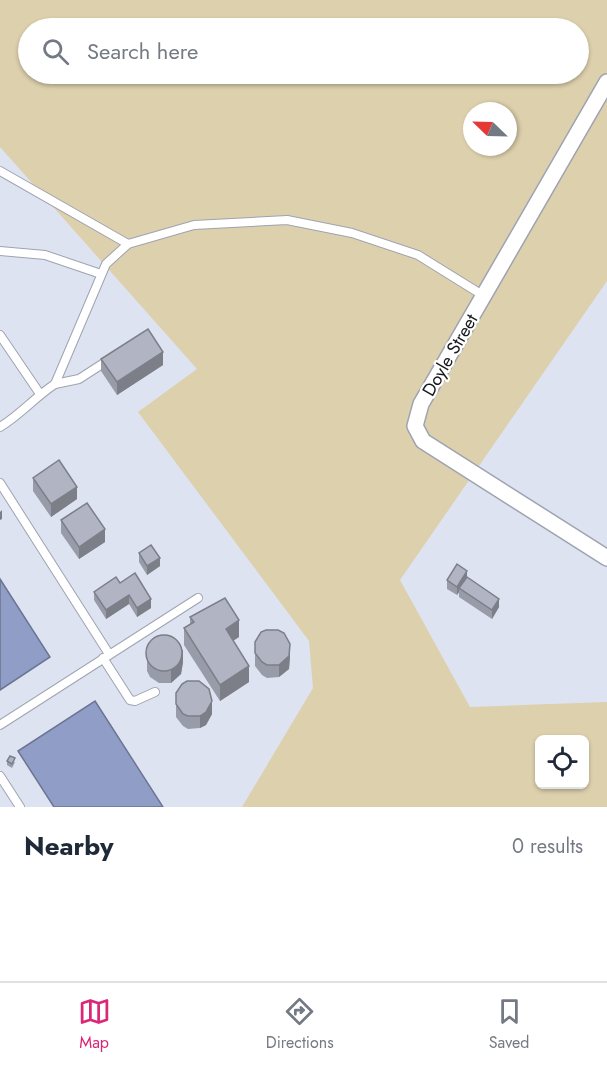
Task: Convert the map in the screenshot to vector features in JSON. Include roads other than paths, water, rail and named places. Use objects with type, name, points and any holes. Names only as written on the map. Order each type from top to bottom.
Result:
[{"type":"street","name":"Doyle Street","points":[[607,82],[421,404],[415,426],[423,441],[607,558]]},
{"type":"lane","points":[[0,171],[128,244]]},
{"type":"lane","points":[[55,384],[106,264],[128,244],[194,225],[287,220],[352,233],[418,255],[484,296]]},
{"type":"lane","points":[[0,251],[45,255],[101,274]]},
{"type":"lane","points":[[0,335],[40,394]]},
{"type":"lane","points":[[0,428],[55,384],[80,379],[116,355]]},
{"type":"lane","points":[[0,483],[106,656],[130,700],[135,701],[155,692]]},
{"type":"lane","points":[[0,725],[198,598]]},
{"type":"lane","points":[[0,776],[20,807]]},
{"type":"water","points":[[0,579],[50,657],[0,690]]},
{"type":"water","points":[[95,701],[163,807],[54,807],[18,751]]}]
